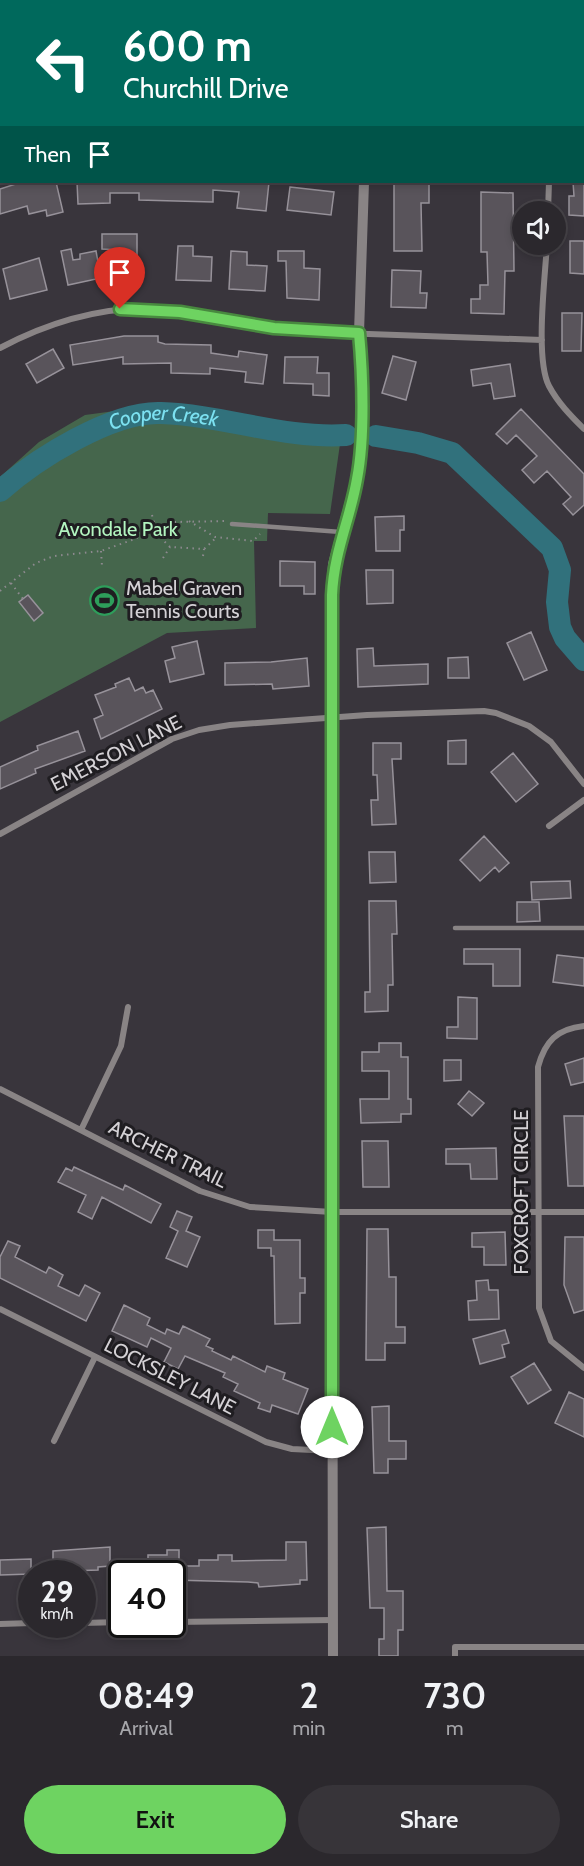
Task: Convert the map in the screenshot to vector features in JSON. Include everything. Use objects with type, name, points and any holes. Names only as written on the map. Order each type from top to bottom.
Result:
[{"type":"street","points":[[333,1656],[332,595],[333,564],[359,469],[362,364],[359,333],[364,183]]},
{"type":"street","points":[[548,201],[549,183]]},
{"type":"street","points":[[546,255],[542,340],[548,385],[568,413],[583,425]]},
{"type":"street","points":[[0,348],[68,318],[120,309],[180,312],[274,328],[542,340]]},
{"type":"street","name":"EMERSON LANE","points":[[0,834],[172,739],[199,730],[230,725],[332,717],[496,712],[529,726],[551,742],[584,784]]},
{"type":"street","points":[[549,826],[584,800]]},
{"type":"street","points":[[81,1130],[121,1046],[128,1007]]},
{"type":"street","name":"FOXCROFT CIRCLE","points":[[584,1026],[558,1032],[545,1048],[538,1067],[537,1212],[539,1308],[551,1341],[584,1368]]},
{"type":"street","name":"ARCHER TRAIL","points":[[0,1089],[200,1191],[221,1199],[270,1209],[332,1212],[584,1212]]},
{"type":"street","name":"LOCKSLEY LANE","points":[[0,1309],[266,1442],[292,1449],[333,1451]]},
{"type":"street","points":[[54,1441],[95,1357]]},
{"type":"street","points":[[186,1622],[333,1620]]},
{"type":"street","points":[[0,1624],[18,1623]]},
{"type":"street","points":[[455,1656],[455,1647],[584,1647]]},
{"type":"lane","points":[[232,522],[341,532]]},
{"type":"lane","points":[[455,928],[584,928]]},
{"type":"path","points":[[152,515],[155,526]]},
{"type":"path","points":[[189,521],[217,537],[254,540],[268,527]]},
{"type":"path","points":[[0,591],[36,563],[54,556],[101,551],[135,539],[155,526],[163,524],[189,521],[232,522]]},
{"type":"path","points":[[163,524],[164,541],[170,547],[204,549]]},
{"type":"path","points":[[203,556],[204,549],[217,537]]},
{"type":"path","points":[[163,558],[170,547]]},
{"type":"path","points":[[101,551],[102,566]]},
{"type":"path","points":[[11,583],[24,599]]},
{"type":"green space","name":"Avondale Park","points":[[152,406],[342,430],[330,514],[268,513],[267,541],[254,541],[256,628],[167,633],[0,722],[0,477],[39,442],[85,415]]},
{"type":"building","points":[[19,183],[56,183],[63,212],[47,216],[46,210],[29,214],[27,206],[0,214],[0,189]]},
{"type":"building","points":[[77,183],[269,183],[266,211],[237,208],[239,192],[213,190],[213,202],[139,200],[139,193],[110,193],[110,203],[78,204]]},
{"type":"building","points":[[394,183],[429,183],[429,203],[421,203],[422,251],[394,251]]},
{"type":"building","points":[[573,183],[584,183],[584,216],[569,215],[569,196],[574,196]]},
{"type":"building","points":[[290,187],[334,192],[331,215],[287,210]]},
{"type":"building","points":[[481,192],[513,193],[514,271],[505,271],[504,314],[471,313],[471,299],[480,299],[480,285],[488,285],[487,252],[481,252]]},
{"type":"building","points":[[102,234],[137,234],[137,267],[120,267],[120,250],[102,249]]},
{"type":"building","points":[[570,241],[584,241],[584,274],[570,273]]},
{"type":"building","points":[[178,246],[193,246],[193,256],[212,257],[211,281],[176,280]]},
{"type":"building","points":[[71,249],[73,260],[80,259],[80,254],[96,251],[101,278],[68,285],[61,251]]},
{"type":"building","points":[[231,251],[247,252],[247,265],[267,266],[265,291],[229,289]]},
{"type":"building","points":[[278,251],[304,251],[304,268],[320,269],[319,300],[287,298],[286,261],[278,261]]},
{"type":"building","points":[[39,258],[47,290],[10,299],[3,269]]},
{"type":"building","points":[[392,270],[421,271],[420,293],[427,293],[426,308],[391,307]]},
{"type":"building","points":[[562,313],[582,313],[581,351],[562,351]]},
{"type":"building","points":[[124,336],[158,336],[158,342],[165,344],[211,345],[211,353],[238,357],[239,351],[267,355],[263,384],[245,382],[246,372],[210,368],[210,374],[171,373],[171,363],[123,364],[123,357],[73,365],[70,345]]},
{"type":"building","points":[[53,349],[64,368],[37,383],[26,364]]},
{"type":"building","points":[[393,356],[416,362],[406,400],[382,393]]},
{"type":"building","points":[[285,357],[318,357],[317,373],[329,373],[329,396],[313,395],[313,384],[284,383]]},
{"type":"building","points":[[510,364],[515,396],[494,399],[491,383],[473,386],[471,370]]},
{"type":"building","points":[[521,409],[584,474],[584,505],[573,515],[563,504],[571,497],[547,471],[534,483],[522,470],[537,456],[516,435],[507,444],[496,434]]},
{"type":"building","points":[[404,516],[404,530],[400,530],[400,551],[376,551],[375,517]]},
{"type":"building","points":[[280,561],[315,562],[315,594],[304,594],[304,586],[280,586]]},
{"type":"building","points":[[366,570],[393,570],[393,603],[367,604]]},
{"type":"building","points":[[28,595],[43,613],[34,621],[19,602]]},
{"type":"building","points":[[531,632],[547,670],[524,680],[507,643]]},
{"type":"building","points":[[197,641],[204,674],[170,682],[165,661],[175,658],[172,647]]},
{"type":"building","points":[[373,648],[374,666],[428,664],[428,684],[358,687],[357,649]]},
{"type":"building","points":[[468,657],[469,678],[448,678],[448,658]]},
{"type":"building","points":[[307,658],[309,686],[273,689],[272,684],[225,685],[225,663],[271,662]]},
{"type":"building","points":[[129,678],[135,691],[143,687],[146,693],[153,690],[162,709],[101,739],[94,719],[103,715],[95,695],[116,687],[115,684]]},
{"type":"building","points":[[78,731],[85,751],[35,769],[36,773],[0,789],[0,767],[38,750],[37,746]]},
{"type":"building","points":[[466,740],[466,764],[448,764],[448,741]]},
{"type":"building","points":[[373,743],[401,743],[401,759],[392,759],[396,824],[372,825],[371,800],[378,800],[377,775],[373,775]]},
{"type":"building","points":[[513,753],[538,784],[516,802],[491,772]]},
{"type":"building","points":[[484,836],[509,863],[499,872],[495,867],[480,881],[460,860]]},
{"type":"building","points":[[369,852],[395,852],[396,882],[370,883]]},
{"type":"building","points":[[570,881],[571,898],[532,900],[531,882]]},
{"type":"building","points":[[369,901],[396,901],[397,934],[392,934],[393,985],[388,985],[388,1011],[365,1012],[365,992],[370,992]]},
{"type":"building","points":[[517,902],[539,902],[540,921],[517,922]]},
{"type":"building","points":[[464,949],[520,949],[520,986],[493,986],[493,964],[464,964]]},
{"type":"building","points":[[557,955],[584,958],[584,986],[553,982]]},
{"type":"building","points":[[458,997],[477,998],[477,1039],[447,1038],[447,1027],[458,1027]]},
{"type":"building","points":[[379,1043],[401,1043],[401,1057],[408,1057],[408,1099],[411,1099],[411,1114],[401,1114],[401,1122],[361,1123],[360,1099],[389,1099],[389,1071],[362,1071],[362,1052],[379,1052]]},
{"type":"building","points":[[584,1058],[584,1082],[571,1085],[565,1064]]},
{"type":"building","points":[[444,1060],[461,1060],[461,1080],[444,1081]]},
{"type":"building","points":[[469,1091],[484,1103],[472,1116],[458,1104]]},
{"type":"building","points":[[564,1116],[584,1116],[584,1186],[568,1186]]},
{"type":"building","points":[[362,1141],[388,1141],[389,1187],[363,1187]]},
{"type":"building","points":[[496,1148],[497,1179],[471,1179],[470,1164],[446,1164],[446,1149]]},
{"type":"building","points":[[74,1167],[123,1190],[125,1185],[161,1204],[151,1223],[102,1197],[92,1219],[78,1212],[86,1195],[58,1182],[66,1168],[72,1171]]},
{"type":"building","points":[[177,1211],[192,1217],[186,1231],[200,1237],[187,1267],[166,1258],[178,1231],[170,1227]]},
{"type":"building","points":[[367,1229],[388,1229],[389,1277],[396,1277],[396,1327],[405,1327],[405,1343],[385,1343],[385,1360],[366,1360]]},
{"type":"building","points":[[258,1230],[274,1230],[274,1240],[300,1240],[300,1278],[305,1278],[305,1293],[300,1293],[300,1323],[275,1324],[274,1256],[271,1256],[271,1248],[258,1248]]},
{"type":"building","points":[[505,1232],[506,1265],[484,1265],[484,1247],[472,1247],[472,1233]]},
{"type":"building","points":[[565,1237],[584,1237],[584,1310],[574,1313],[564,1285]]},
{"type":"building","points":[[8,1241],[20,1246],[15,1257],[46,1273],[49,1267],[63,1275],[58,1286],[79,1296],[85,1285],[100,1293],[86,1321],[0,1278],[0,1257]]},
{"type":"building","points":[[488,1280],[489,1290],[498,1290],[499,1319],[469,1320],[468,1301],[477,1300],[476,1281]]},
{"type":"building","points":[[124,1305],[150,1318],[147,1325],[165,1334],[167,1329],[179,1334],[183,1326],[210,1339],[206,1346],[231,1360],[233,1356],[265,1372],[267,1366],[285,1373],[283,1379],[308,1389],[298,1414],[272,1405],[270,1412],[258,1408],[260,1403],[234,1391],[238,1384],[223,1377],[225,1373],[185,1356],[178,1369],[164,1362],[171,1348],[151,1338],[147,1347],[112,1331]]},
{"type":"building","points":[[505,1330],[509,1343],[502,1345],[505,1357],[480,1364],[473,1339]]},
{"type":"building","points":[[534,1363],[551,1390],[528,1404],[511,1377]]},
{"type":"building","points":[[569,1392],[584,1399],[584,1437],[555,1423]]},
{"type":"building","points":[[389,1406],[389,1441],[406,1441],[406,1459],[388,1459],[388,1473],[374,1473],[372,1407]]},
{"type":"building","points":[[386,1527],[387,1591],[403,1591],[403,1630],[398,1630],[398,1656],[379,1656],[379,1639],[384,1639],[384,1608],[370,1608],[367,1528]]},
{"type":"building","points":[[286,1542],[306,1542],[307,1580],[300,1580],[300,1584],[259,1587],[258,1583],[248,1582],[186,1580],[186,1566],[199,1566],[199,1560],[218,1560],[218,1555],[232,1555],[232,1561],[286,1560]]},
{"type":"building","points":[[110,1547],[110,1560],[108,1560],[108,1566],[98,1567],[96,1570],[96,1560],[53,1560],[53,1551]]},
{"type":"building","points":[[167,1550],[179,1550],[179,1560],[148,1560],[148,1555],[167,1555]]},
{"type":"building","points":[[31,1559],[18,1560],[18,1574],[0,1575],[0,1560]]},
{"type":"waterway","name":"Cooper Creek","points":[[0,491],[33,465],[76,439],[98,428],[141,414],[161,413],[208,418],[299,434],[346,435]]},
{"type":"waterway","name":"Cooper Creek","points":[[376,436],[418,443],[452,453],[552,548],[560,570],[557,602],[560,627],[565,638],[584,660]]},
{"type":"place","name":"Mabel Graven Tennis Courts","points":[[105,600]]},
{"type":"route","points":[[120,309],[145,308],[180,312],[225,321],[312,332],[359,333],[362,364],[359,469],[333,564],[332,595],[332,1427]]}]
